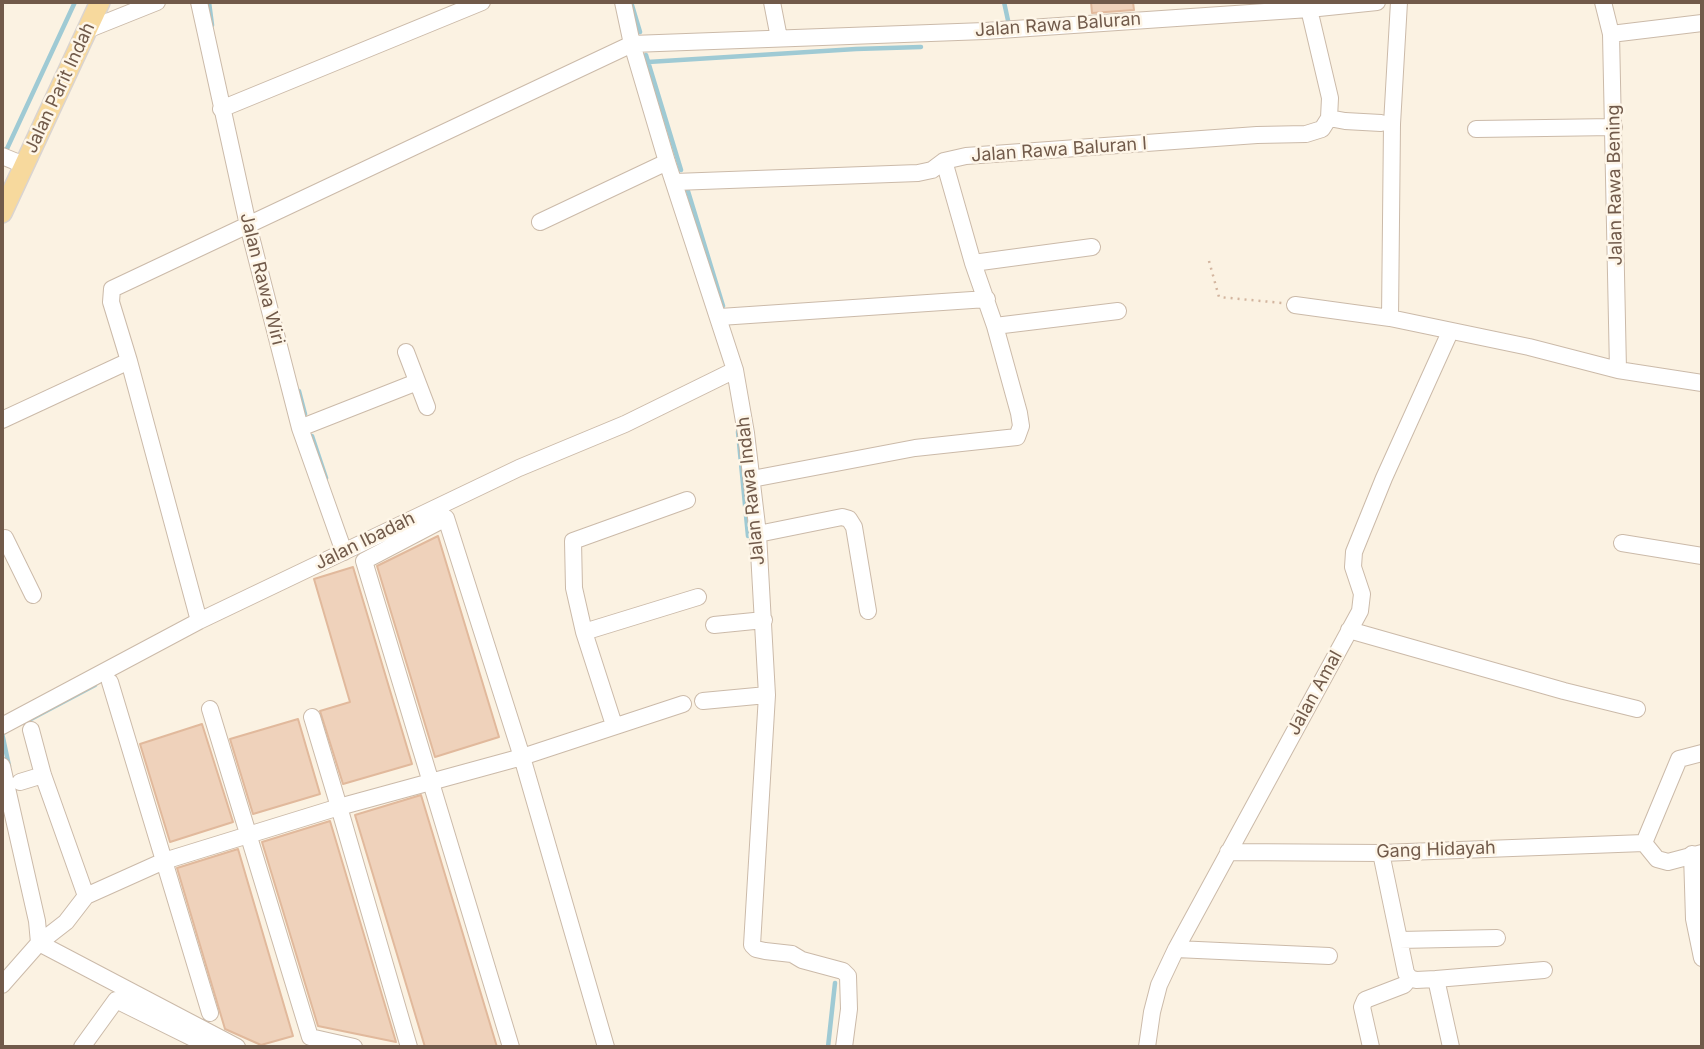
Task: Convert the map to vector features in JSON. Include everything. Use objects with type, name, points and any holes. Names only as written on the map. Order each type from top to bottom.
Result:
[{"type":"main road","name":"Jalan Parit Indah","points":[[2,213],[13,161],[100,2]]},
{"type":"street","points":[[87,30],[157,2]]},
{"type":"street","name":"Jalan Rawa Wiri","points":[[199,2],[248,225],[300,428],[344,552]]},
{"type":"street","points":[[221,109],[482,2]]},
{"type":"street","name":"Jalan Rawa Indah","points":[[623,2],[632,44],[667,162],[720,317],[735,370],[752,478],[764,620],[767,695],[752,945],[756,949],[792,954],[802,960],[844,971],[848,976],[849,1009],[844,1047]]},
{"type":"street","points":[[772,2],[779,38]]},
{"type":"street","name":"Jalan Rawa Baluran","points":[[632,44],[985,30],[1309,9],[1377,2]]},
{"type":"street","points":[[1390,318],[1392,124],[1399,2]]},
{"type":"street","name":"Jalan Rawa Bening","points":[[1603,2],[1611,34],[1618,370]]},
{"type":"street","points":[[1309,9],[1331,98],[1329,118],[1381,122]]},
{"type":"street","points":[[1611,34],[1702,23]]},
{"type":"street","points":[[199,621],[129,360],[111,303],[112,289],[632,44]]},
{"type":"street","name":"Jalan Rawa Baluran I","points":[[675,182],[918,173],[932,170],[944,161],[965,156],[1257,135],[1306,134],[1322,129],[1329,118]]},
{"type":"street","points":[[1476,130],[1614,127]]},
{"type":"street","points":[[752,478],[915,448],[1017,437],[1021,425],[1019,413],[944,161]]},
{"type":"street","points":[[540,222],[667,162]]},
{"type":"street","points":[[973,264],[1092,247]]},
{"type":"street","points":[[720,317],[987,299]]},
{"type":"street","points":[[1295,305],[1390,318],[1529,347],[1618,370],[1702,383]]},
{"type":"street","points":[[995,326],[1118,311]]},
{"type":"street","name":"Jalan Amal","points":[[1147,1047],[1159,985],[1176,949],[1360,611],[1362,594],[1353,567],[1354,552],[1450,332]]},
{"type":"street","points":[[406,352],[427,407]]},
{"type":"street","points":[[2,420],[129,360]]},
{"type":"street","name":"Jalan Ibadah","points":[[2,726],[199,621],[519,468],[625,424],[735,370]]},
{"type":"street","points":[[300,428],[417,382]]},
{"type":"street","points":[[614,725],[584,632],[574,588],[573,541],[687,500]]},
{"type":"street","points":[[758,534],[842,517],[849,519],[854,527],[868,611]]},
{"type":"street","points":[[511,1047],[364,561],[446,518],[522,757],[606,1047]]},
{"type":"street","points":[[2,539],[5,538],[33,595]]},
{"type":"street","points":[[1622,543],[1702,556]]},
{"type":"street","points":[[584,632],[698,597]]},
{"type":"street","points":[[714,625],[764,620]]},
{"type":"street","points":[[1349,630],[1637,709]]},
{"type":"street","points":[[110,682],[210,1013]]},
{"type":"street","points":[[703,701],[767,695]]},
{"type":"street","points":[[2,985],[39,943],[66,922],[86,896],[164,862],[339,807],[522,757],[683,704]]},
{"type":"street","points":[[210,709],[310,1037],[354,1047]]},
{"type":"street","points":[[312,717],[409,1047]]},
{"type":"street","points":[[31,730],[43,775],[86,896]]},
{"type":"street","points":[[1702,753],[1679,759],[1644,843],[1657,859],[1668,862],[1697,853],[1702,958]]},
{"type":"street","points":[[2,766],[5,797],[37,921],[39,943]]},
{"type":"street","points":[[20,782],[43,775]]},
{"type":"street","name":"Gang Hidayah","points":[[1228,852],[1381,853],[1644,843]]},
{"type":"street","points":[[1381,853],[1406,973],[1410,978],[1436,979],[1544,970]]},
{"type":"street","points":[[1399,940],[1497,938]]},
{"type":"street","points":[[39,943],[237,1047]]},
{"type":"street","points":[[1176,949],[1329,956]]},
{"type":"street","points":[[1371,1047],[1362,1007],[1365,1000],[1404,985],[1410,978]]},
{"type":"street","points":[[1436,979],[1451,1047]]},
{"type":"street","points":[[82,1047],[116,1000],[211,1047]]},
{"type":"path","points":[[1209,261],[1219,297],[1295,305]]},
{"type":"building","points":[[1091,2],[1133,2],[1134,10],[1092,13]]},
{"type":"building","points":[[438,536],[499,737],[435,757],[377,566]]},
{"type":"building","points":[[353,567],[412,764],[343,784],[320,711],[350,702],[314,579]]},
{"type":"building","points":[[298,719],[320,794],[253,814],[230,739]]},
{"type":"building","points":[[202,724],[233,822],[170,842],[140,744]]},
{"type":"building","points":[[421,795],[497,1047],[425,1047],[355,815]]},
{"type":"building","points":[[330,821],[396,1042],[318,1026],[262,842]]},
{"type":"building","points":[[238,849],[293,1036],[261,1045],[225,1029],[177,868]]},
{"type":"waterway","points":[[5,153],[75,2]]},
{"type":"waterway","points":[[209,2],[212,25]]},
{"type":"waterway","points":[[631,2],[640,32]]},
{"type":"waterway","points":[[1004,2],[1009,25]]},
{"type":"waterway","points":[[648,62],[921,47]]},
{"type":"waterway","points":[[646,55],[681,170]]},
{"type":"waterway","points":[[687,188],[723,306]]},
{"type":"waterway","points":[[299,391],[305,414]]},
{"type":"waterway","points":[[738,432],[748,536]]},
{"type":"waterway","points":[[312,436],[326,478]]},
{"type":"waterway","points":[[29,720],[95,685]]},
{"type":"waterway","points":[[5,732],[2,733],[9,766]]},
{"type":"waterway","points":[[828,1047],[835,983]]}]
